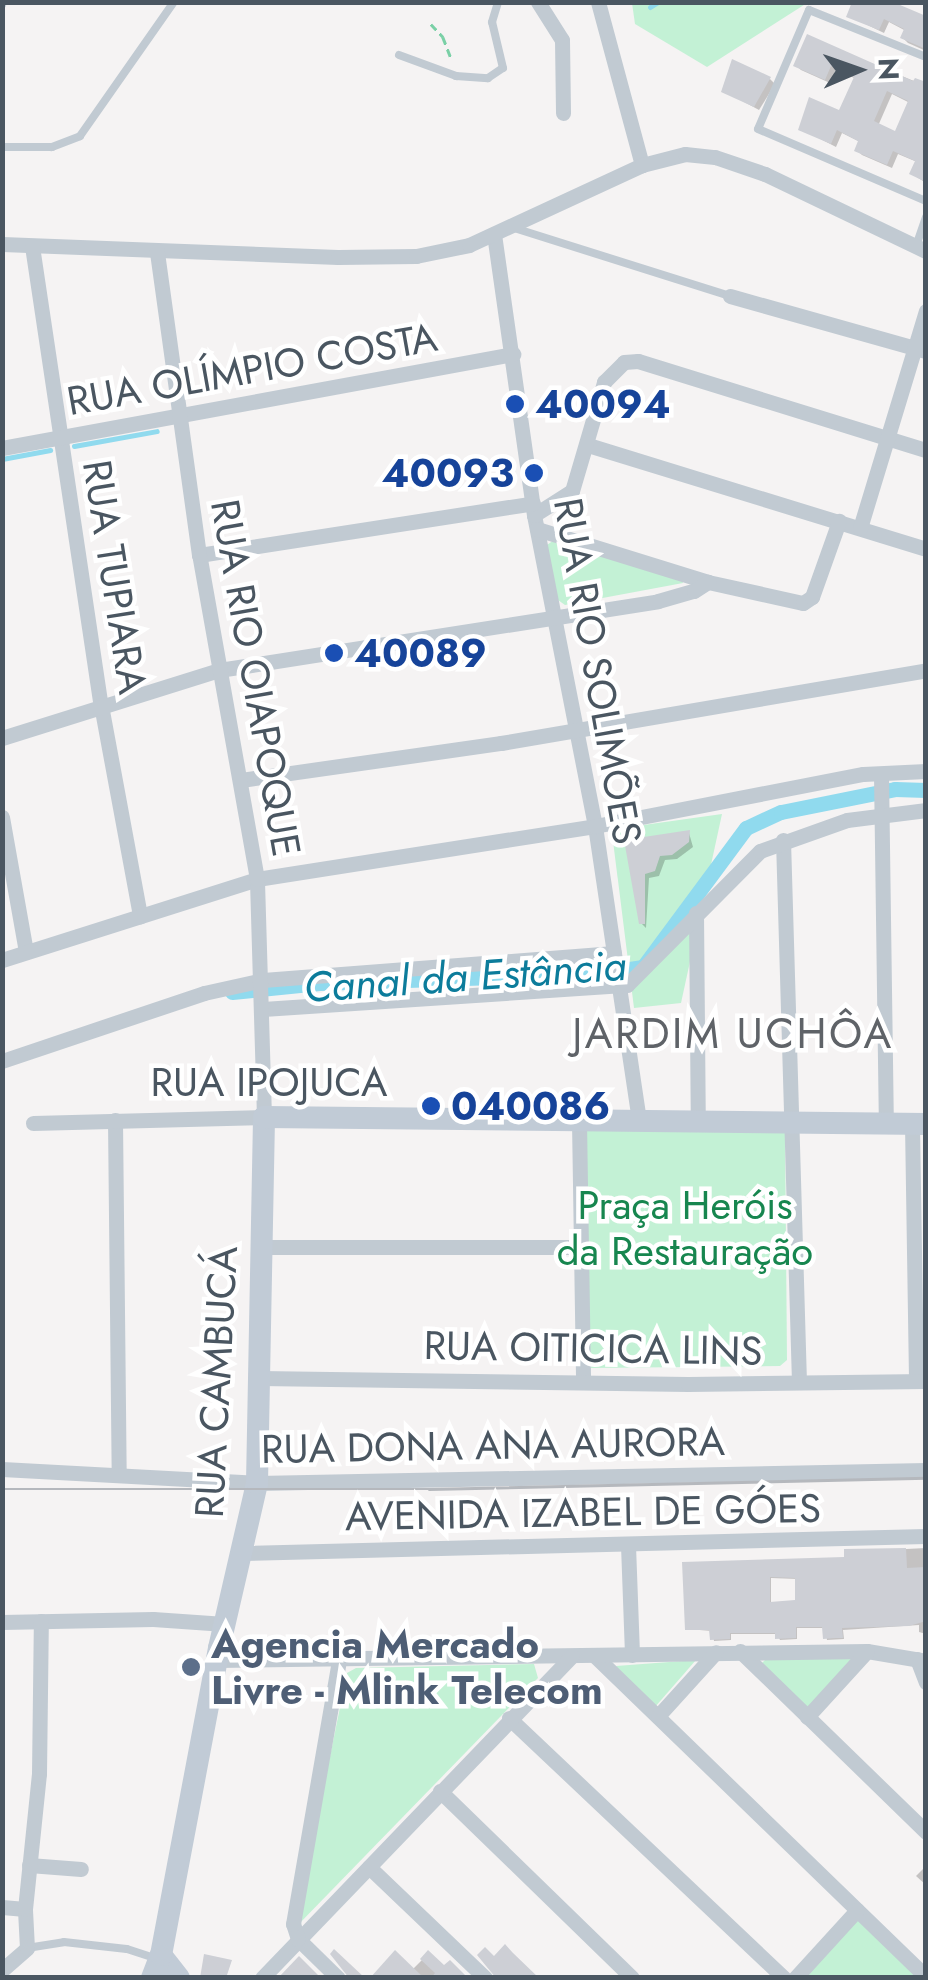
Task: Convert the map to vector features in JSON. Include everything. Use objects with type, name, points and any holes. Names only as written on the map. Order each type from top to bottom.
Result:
[{"type":"main road","name":"RUA IPOJUCA","points":[[264,1117],[919,1124]]},
{"type":"main road","name":"RUA CAMBUCÁ","points":[[157,1964],[218,1654],[257,1483],[264,1117]]},
{"type":"main road","points":[[157,1964],[179,1978]]},
{"type":"street","points":[[538,2],[562,40],[562,114]]},
{"type":"street","points":[[598,2],[642,165]]},
{"type":"street","points":[[2,244],[416,256],[457,248],[642,165],[685,154],[742,165],[921,249]]},
{"type":"street","name":"RUA RIO SOLIMÕES","points":[[501,230],[535,516],[596,826],[639,1121]]},
{"type":"street","name":"RUA TUPIARA","points":[[32,246],[101,705],[140,916]]},
{"type":"street","name":"RUA RIO OIAPOQUE","points":[[157,251],[199,554],[257,879],[264,1117]]},
{"type":"street","points":[[730,296],[920,349]]},
{"type":"street","points":[[860,528],[920,349],[926,311]]},
{"type":"street","name":"RUA OLÍMPIO COSTA","points":[[2,448],[513,354]]},
{"type":"street","points":[[535,516],[572,491],[604,382],[624,362],[638,361],[926,450]]},
{"type":"street","points":[[588,446],[926,549]]},
{"type":"street","points":[[199,554],[535,516],[708,582],[803,603],[812,596],[839,521]]},
{"type":"street","points":[[2,738],[218,670],[658,601],[694,591],[708,582]]},
{"type":"street","points":[[241,780],[501,743],[926,670]]},
{"type":"street","points":[[2,960],[257,879],[596,826],[882,775],[926,771]]},
{"type":"street","points":[[882,775],[886,1123]]},
{"type":"street","points":[[263,1006],[617,984],[645,971],[736,870],[783,840],[884,812],[926,810]]},
{"type":"street","points":[[2,817],[26,952]]},
{"type":"street","points":[[783,840],[798,1382]]},
{"type":"street","points":[[696,913],[698,1122]]},
{"type":"street","points":[[2,1061],[204,993],[263,981],[614,956]]},
{"type":"street","name":"RUA IPOJUCA","points":[[33,1123],[264,1117]]},
{"type":"street","points":[[115,1120],[120,1474]]},
{"type":"street","points":[[579,1121],[583,1382]]},
{"type":"street","points":[[919,1124],[921,1381]]},
{"type":"street","points":[[262,1247],[578,1247]]},
{"type":"street","name":"RUA OITICICA LINS","points":[[259,1378],[921,1381]]},
{"type":"street","name":"RUA DONA ANA AURORA","points":[[2,1469],[257,1483],[926,1470]]},
{"type":"street","name":"AVENIDA IZABEL DE GÓES","points":[[242,1552],[926,1536]]},
{"type":"street","points":[[628,1544],[632,1655]]},
{"type":"street","points":[[2,1622],[154,1619],[225,1624]]},
{"type":"street","points":[[2,1970],[27,1948],[24,1909],[39,1774],[41,1620]]},
{"type":"street","points":[[218,1654],[339,1660],[867,1650],[921,1660],[926,1682]]},
{"type":"street","points":[[807,1717],[867,1650]]},
{"type":"street","points":[[740,1651],[926,1832]]},
{"type":"street","points":[[658,1716],[716,1652]]},
{"type":"street","points":[[262,1978],[572,1656]]},
{"type":"street","points":[[595,1656],[926,1977]]},
{"type":"street","points":[[338,1978],[298,1939],[293,1924],[339,1660]]},
{"type":"street","points":[[509,1718],[784,1978]]},
{"type":"street","points":[[440,1792],[632,1978]]},
{"type":"street","points":[[29,1865],[81,1869]]},
{"type":"street","points":[[369,1867],[485,1978]]},
{"type":"street","points":[[2,1907],[24,1909]]},
{"type":"street","points":[[795,1978],[857,1910]]},
{"type":"lane","points":[[2,147],[52,147],[80,136],[174,2]]},
{"type":"lane","points":[[399,55],[456,76],[488,78],[504,68],[492,22],[498,2]]},
{"type":"lane","points":[[926,57],[809,10],[758,129],[926,201]]},
{"type":"lane","points":[[921,249],[926,218]]},
{"type":"lane","points":[[501,230],[730,296]]},
{"type":"lane","points":[[27,1948],[42,1943],[95,1944],[139,1952],[157,1964]]},
{"type":"path","points":[[431,24],[443,37],[456,76]]},
{"type":"green space","points":[[632,2],[807,3],[707,67],[635,24]]},
{"type":"green space","points":[[554,540],[683,583],[565,605],[558,600],[547,545]]},
{"type":"green space","points":[[722,814],[681,1003],[634,1008],[612,833],[615,829]]},
{"type":"green space","name":"Praça Heróis da Restauração","points":[[785,1128],[787,1360],[780,1366],[591,1368],[584,1359],[585,1129]]},
{"type":"green space","points":[[859,1656],[808,1712],[761,1664],[766,1659]]},
{"type":"green space","points":[[696,1660],[655,1707],[619,1674],[616,1666]]},
{"type":"green space","points":[[534,1664],[538,1678],[295,1928],[347,1673],[356,1668]]},
{"type":"green space","points":[[858,1916],[920,1978],[804,1978]]},
{"type":"building","points":[[852,2],[893,2],[926,16],[926,49],[900,38],[904,29],[884,19],[879,30],[846,17]]},
{"type":"building","points":[[807,34],[913,81],[915,78],[926,82],[926,182],[909,174],[915,161],[893,151],[887,165],[854,151],[858,141],[837,130],[831,144],[798,130],[809,97],[839,110],[854,77],[831,66],[825,80],[793,66]],"holes":[[[887,91],[908,101],[895,131],[874,121]]]},
{"type":"building","points":[[732,59],[771,77],[754,107],[721,92]]},
{"type":"building","points":[[690,830],[689,842],[672,855],[660,856],[655,871],[645,874],[645,924],[639,924],[624,840]]},
{"type":"building","points":[[906,1548],[907,1568],[925,1567],[926,1621],[909,1626],[842,1628],[843,1638],[823,1639],[822,1627],[796,1627],[796,1638],[775,1639],[775,1633],[730,1633],[730,1639],[710,1640],[709,1630],[685,1630],[682,1562],[844,1557],[844,1549]],"holes":[[[770,1577],[795,1578],[795,1600],[770,1602]]]},
{"type":"building","points":[[505,1944],[539,1978],[496,1978],[477,1955],[485,1947],[494,1956]]},
{"type":"building","points":[[334,1949],[365,1978],[349,1978],[330,1954]]},
{"type":"building","points":[[395,1950],[424,1978],[370,1978]]},
{"type":"building","points":[[428,1950],[444,1965],[450,1960],[468,1978],[431,1978],[435,1973],[420,1959]]},
{"type":"building","points":[[204,1954],[232,1960],[226,1978],[200,1978]]},
{"type":"building","points":[[299,1956],[321,1978],[278,1978]]},
{"type":"waterway","points":[[650,7],[658,2]]},
{"type":"waterway","points":[[74,446],[157,431]]},
{"type":"waterway","points":[[2,459],[50,450]]},
{"type":"waterway","name":"Canal da Estância","points":[[232,992],[320,983],[604,973],[643,967],[746,828],[781,812],[895,789],[926,790]]},
{"type":"tram line","points":[[2,1489],[429,1489],[926,1478]]},
{"type":"place","name":"40094","points":[[515,404]]},
{"type":"place","name":"40093","points":[[534,473]]},
{"type":"place","name":"40089","points":[[334,653]]},
{"type":"place","name":"040086","points":[[431,1106]]},
{"type":"place","name":"Agencia Mercado Livre - Mlink Telecom","points":[[191,1667]]},
{"type":"district","name":"JARDIM UCHÔA","points":[[733,1034]]}]
